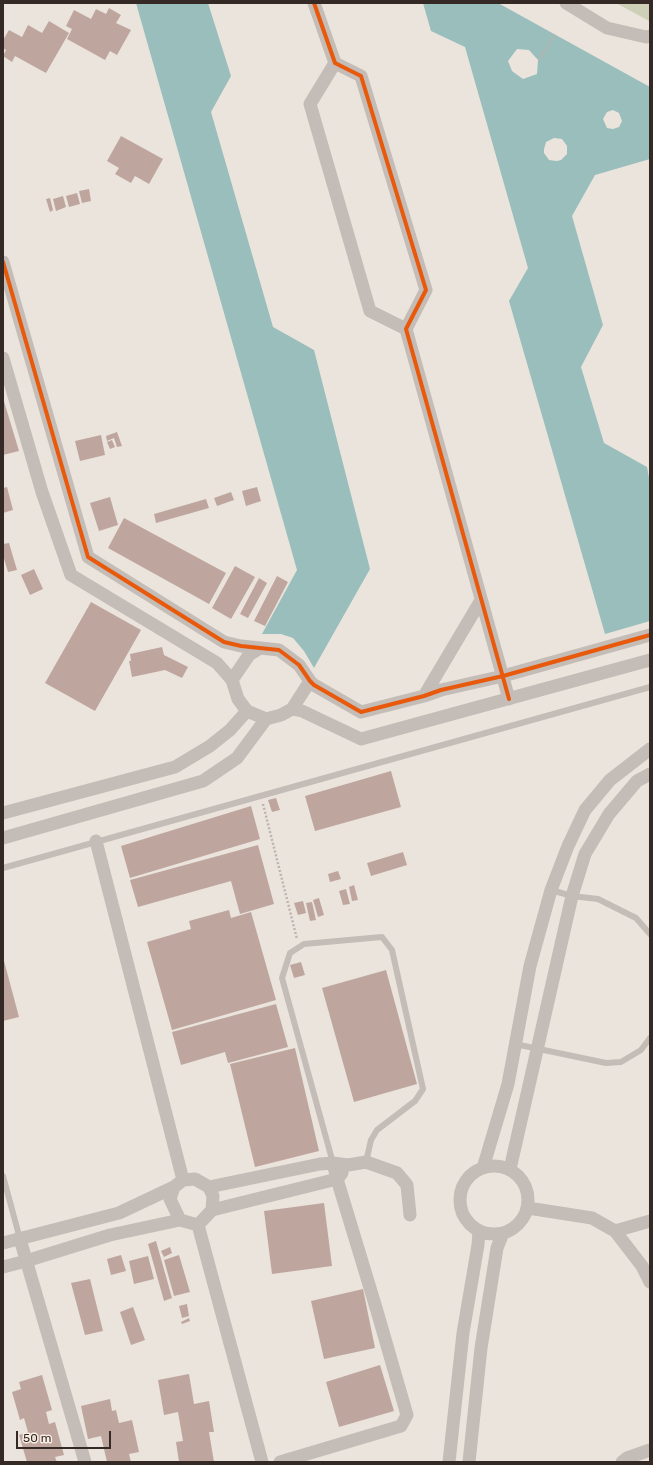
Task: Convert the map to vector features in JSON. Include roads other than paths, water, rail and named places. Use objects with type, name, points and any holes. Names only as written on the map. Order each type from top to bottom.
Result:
[{"type":"street","points":[[306,3],[314,3],[335,63],[361,76],[426,290],[406,329],[509,699]]},
{"type":"street","points":[[566,3],[607,28],[646,38],[650,36]]},
{"type":"street","points":[[335,63],[310,104],[370,311],[406,329]]},
{"type":"street","points":[[3,262],[88,557],[224,642],[242,646],[279,650],[299,665],[310,681],[361,712],[424,696],[441,690],[503,676],[650,634]]},
{"type":"street","points":[[3,358],[42,492],[71,575],[217,663],[232,680],[238,699],[247,711],[266,719],[281,715],[292,709],[310,681]]},
{"type":"street","points":[[424,696],[481,600]]},
{"type":"street","points":[[232,680],[249,655],[260,648]]},
{"type":"street","points":[[292,709],[302,711],[361,739],[650,660]]},
{"type":"street","points":[[3,813],[174,767],[210,746],[230,730],[247,711]]},
{"type":"street","points":[[3,838],[203,781],[237,758],[266,719]]},
{"type":"street","points":[[482,1168],[508,1084],[530,966],[551,890],[568,846],[585,810],[610,780],[650,749]]},
{"type":"street","points":[[510,1169],[572,896],[585,854],[609,814],[637,781],[650,774]]},
{"type":"street","points":[[96,841],[178,1183],[170,1199],[180,1220]]},
{"type":"street","points":[[209,1187],[320,1164],[334,1163],[348,1165],[366,1162],[397,1173],[407,1185],[410,1215]]},
{"type":"street","points":[[280,1462],[401,1426],[407,1415],[337,1179],[334,1163]]},
{"type":"street","points":[[198,1225],[212,1210],[337,1179],[348,1165]]},
{"type":"street","points":[[501,1166],[510,1169],[519,1176],[525,1185],[528,1196],[528,1208],[524,1216],[519,1224],[511,1230],[503,1233],[486,1234],[479,1231],[469,1224],[463,1215],[460,1204],[461,1192],[465,1182],[473,1173],[482,1168],[501,1166]]},
{"type":"street","points":[[3,1243],[119,1213],[178,1183],[195,1179],[209,1187],[213,1196],[212,1210]]},
{"type":"street","points":[[528,1208],[592,1218],[615,1231],[642,1266],[650,1282]]},
{"type":"street","points":[[3,1267],[110,1235],[180,1220],[198,1225]]},
{"type":"street","points":[[615,1231],[650,1221]]},
{"type":"street","points":[[198,1225],[262,1462]]},
{"type":"street","points":[[449,1462],[463,1333],[479,1231]]},
{"type":"street","points":[[469,1462],[481,1348],[497,1248],[503,1233]]},
{"type":"street","points":[[20,1239],[85,1462]]},
{"type":"street","points":[[622,1462],[627,1458],[650,1450]]},
{"type":"lane","points":[[3,868],[650,687]]},
{"type":"lane","points":[[551,890],[572,896],[598,899],[636,918],[650,934]]},
{"type":"lane","points":[[334,1163],[282,978],[290,953],[304,944],[382,937],[392,950],[423,1090],[415,1101],[377,1130],[371,1140],[366,1162]]},
{"type":"lane","points":[[515,1044],[606,1063],[621,1062],[641,1050],[650,1038]]},
{"type":"lane","points":[[3,1176],[20,1239]]},
{"type":"water","points":[[136,3],[208,3],[231,76],[211,112],[273,327],[314,350],[370,569],[314,668],[304,651],[293,638],[281,634],[262,634],[297,570]]},
{"type":"water","points":[[423,3],[498,3],[650,87],[650,159],[595,175],[572,216],[603,325],[581,367],[604,443],[647,467],[650,483],[650,621],[605,634],[509,301],[528,268],[465,47],[431,31]],"holes":[[[517,49],[529,50],[538,60],[537,74],[523,79],[512,71],[508,61]],[[613,110],[619,113],[622,121],[619,127],[613,129],[607,128],[603,119],[607,112]],[[554,138],[562,139],[567,146],[567,154],[561,160],[549,160],[544,153],[546,142]]]}]
